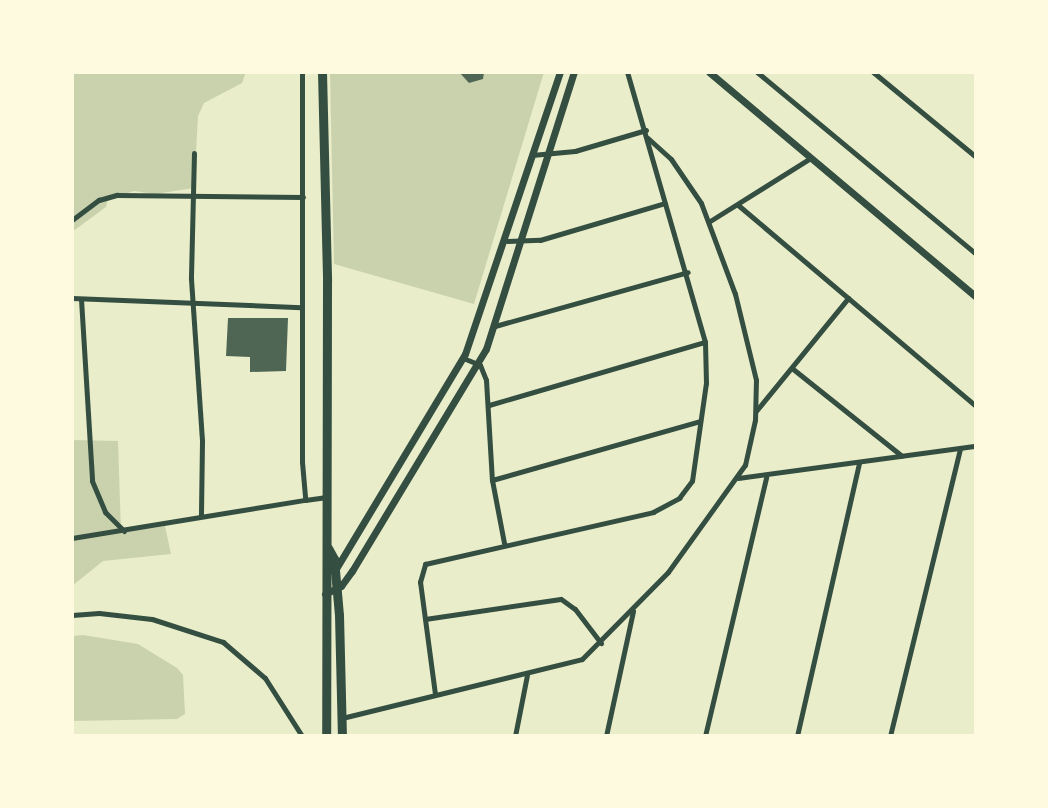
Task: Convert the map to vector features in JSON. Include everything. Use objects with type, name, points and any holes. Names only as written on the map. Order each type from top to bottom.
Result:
[{"type":"main road","points":[[321,72],[330,573],[325,594],[326,736]]},
{"type":"main road","points":[[330,573],[337,589],[342,736]]},
{"type":"street","points":[[302,72],[301,307],[305,500]]},
{"type":"street","points":[[330,573],[463,358],[507,241],[560,72]]},
{"type":"street","points":[[325,594],[337,589],[477,364],[495,326],[574,72]]},
{"type":"street","points":[[435,694],[420,582],[425,564],[503,543],[640,516],[667,506],[687,491],[695,470],[705,342],[688,272],[626,72]]},
{"type":"street","points":[[709,72],[976,297]]},
{"type":"street","points":[[757,72],[976,254]]},
{"type":"street","points":[[873,72],[976,157]]},
{"type":"street","points":[[532,155],[548,156],[646,130]]},
{"type":"street","points":[[342,718],[575,662],[601,643],[668,572],[738,478],[748,453],[756,411],[756,380],[748,345],[710,222],[671,159],[648,138]]},
{"type":"street","points":[[194,153],[193,304],[202,441],[201,516]]},
{"type":"street","points":[[655,165],[671,159]]},
{"type":"street","points":[[710,222],[809,159]]},
{"type":"street","points":[[72,220],[99,201],[117,195],[303,197]]},
{"type":"street","points":[[507,241],[521,242],[665,203]]},
{"type":"street","points":[[738,205],[976,406]]},
{"type":"street","points":[[495,326],[688,272]]},
{"type":"street","points":[[756,411],[793,369],[848,298]]},
{"type":"street","points":[[72,299],[301,307]]},
{"type":"street","points":[[81,299],[92,481],[105,512],[124,531]]},
{"type":"street","points":[[489,405],[705,342]]},
{"type":"street","points":[[463,358],[477,364],[484,372],[489,405],[492,480],[503,543]]},
{"type":"street","points":[[793,369],[902,456]]},
{"type":"street","points":[[492,480],[700,421]]},
{"type":"street","points":[[738,478],[766,477],[859,461],[976,446]]},
{"type":"street","points":[[890,736],[960,448]]},
{"type":"street","points":[[797,736],[859,461]]},
{"type":"street","points":[[705,736],[766,477]]},
{"type":"street","points":[[72,538],[327,497]]},
{"type":"street","points":[[425,619],[561,599],[575,609],[601,643]]},
{"type":"street","points":[[606,736],[633,611]]},
{"type":"street","points":[[72,615],[123,614],[206,634],[252,664],[296,721],[302,736]]},
{"type":"street","points":[[515,736],[527,675]]},
{"type":"green space","points":[[72,72],[246,72],[242,83],[204,103],[198,116],[194,188],[155,194],[134,191],[108,199],[106,207],[72,232]]},
{"type":"green space","points":[[330,72],[544,72],[474,304],[334,264]]},
{"type":"green space","points":[[72,440],[118,441],[121,532],[165,526],[171,554],[103,561],[72,586]]},
{"type":"green space","points":[[83,635],[138,644],[177,668],[183,675],[185,714],[177,719],[72,721],[72,636]]},
{"type":"building","points":[[459,72],[484,72],[483,79],[469,83]]},
{"type":"building","points":[[228,318],[288,318],[286,371],[250,372],[250,357],[226,356]]}]
